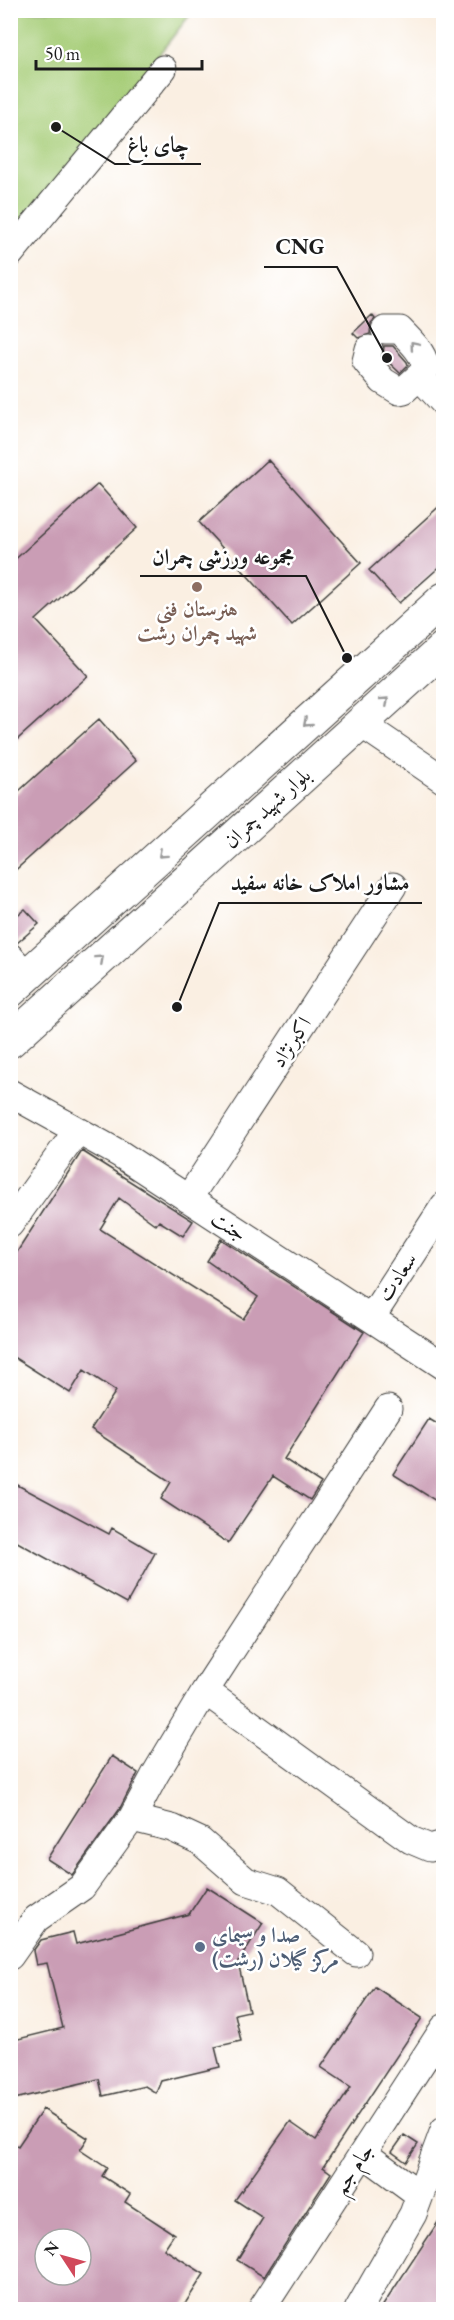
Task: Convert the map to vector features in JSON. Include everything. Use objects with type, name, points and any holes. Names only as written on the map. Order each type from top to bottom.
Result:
[{"type":"main road","name":"بلوار شهید چمران","points":[[23,972],[444,599]]},
{"type":"main road","name":"بلوار شهید چمران","points":[[10,1041],[443,649]]},
{"type":"main road","points":[[23,972],[68,989]]},
{"type":"street","points":[[10,254],[163,69]]},
{"type":"street","points":[[400,330],[419,352],[426,368],[420,377],[404,390],[391,387],[372,370],[366,361],[377,340],[400,330]]},
{"type":"street","points":[[420,377],[444,403]]},
{"type":"street","points":[[360,723],[444,780]]},
{"type":"street","name":"اکبرنژاد","points":[[188,1199],[393,886]]},
{"type":"street","name":"جنت","points":[[10,1093],[120,1154],[444,1366]]},
{"type":"street","points":[[10,1224],[77,1131]]},
{"type":"street","name":"سعادت","points":[[370,1318],[444,1206]]},
{"type":"street","points":[[10,1956],[36,1919],[82,1887],[132,1818],[205,1691],[388,1409]]},
{"type":"street","points":[[205,1691],[411,1840],[430,1848],[444,1844]]},
{"type":"street","points":[[132,1818],[172,1828],[200,1841],[246,1881],[278,1891],[356,1953]]},
{"type":"street","name":"جام جم","points":[[261,2310],[444,2028]]},
{"type":"street","points":[[358,2310],[413,2214],[444,2130]]},
{"type":"street","points":[[363,2153],[420,2195]]},
{"type":"green space","points":[[11,11],[193,11],[11,243]]},
{"type":"building","points":[[372,315],[375,319],[371,323],[370,334],[358,338],[353,333]]},
{"type":"building","points":[[384,346],[393,346],[407,362],[408,365],[400,373],[383,357]]},
{"type":"building","points":[[268,460],[361,563],[292,625],[199,522]]},
{"type":"building","points":[[98,484],[137,528],[36,620],[88,676],[10,746],[10,564]]},
{"type":"building","points":[[444,502],[444,563],[399,603],[369,570]]},
{"type":"building","points":[[99,719],[136,761],[10,875],[10,799]]},
{"type":"building","points":[[25,909],[39,924],[17,943],[10,942],[10,921]]},
{"type":"building","points":[[82,1151],[193,1221],[183,1236],[159,1221],[156,1225],[119,1198],[100,1229],[243,1319],[258,1297],[207,1261],[221,1239],[364,1332],[284,1459],[321,1483],[310,1500],[273,1476],[228,1543],[161,1499],[171,1482],[91,1429],[116,1391],[84,1370],[70,1393],[10,1355],[10,1263]]},
{"type":"building","points":[[429,1419],[444,1428],[444,1506],[393,1474]]},
{"type":"building","points":[[10,1481],[109,1534],[112,1528],[155,1553],[127,1603],[10,1538]]},
{"type":"building","points":[[112,1756],[138,1773],[119,1810],[72,1875],[47,1859]]},
{"type":"building","points":[[207,1887],[263,1923],[238,1962],[249,2011],[235,2014],[241,2041],[215,2047],[220,2067],[161,2081],[156,2093],[145,2086],[103,2096],[99,2079],[10,2100],[10,2041],[63,2028],[47,1963],[36,1965],[33,1951],[41,1940],[73,1932],[76,1944],[189,1914]]},
{"type":"building","points":[[375,1987],[422,2018],[323,2167],[331,2173],[264,2277],[237,2260],[263,2218],[235,2200],[290,2122],[316,2140],[351,2087],[321,2067]]},
{"type":"building","points":[[43,2109],[88,2138],[80,2150],[107,2168],[102,2176],[130,2194],[125,2202],[174,2234],[164,2249],[204,2274],[181,2310],[10,2310],[10,2141],[18,2146]]},
{"type":"building","points":[[404,2135],[418,2144],[406,2162],[392,2152]]},
{"type":"building","points":[[444,2213],[444,2310],[380,2310]]},
{"type":"place","name":"چای باغ","points":[[56,127]]},
{"type":"place","name":"CNG","points":[[387,358]]},
{"type":"place","name":"هنرستان فنی شهید چمران رشت","points":[[197,587]]},
{"type":"place","name":"مجموعه ورزشی چمران","points":[[347,658]]},
{"type":"place","name":"مشاور املاک خانه سفید","points":[[177,1007]]},
{"type":"place","name":"صدا و سیمای مرکز گیلان (رشت)","points":[[200,1947]]}]
